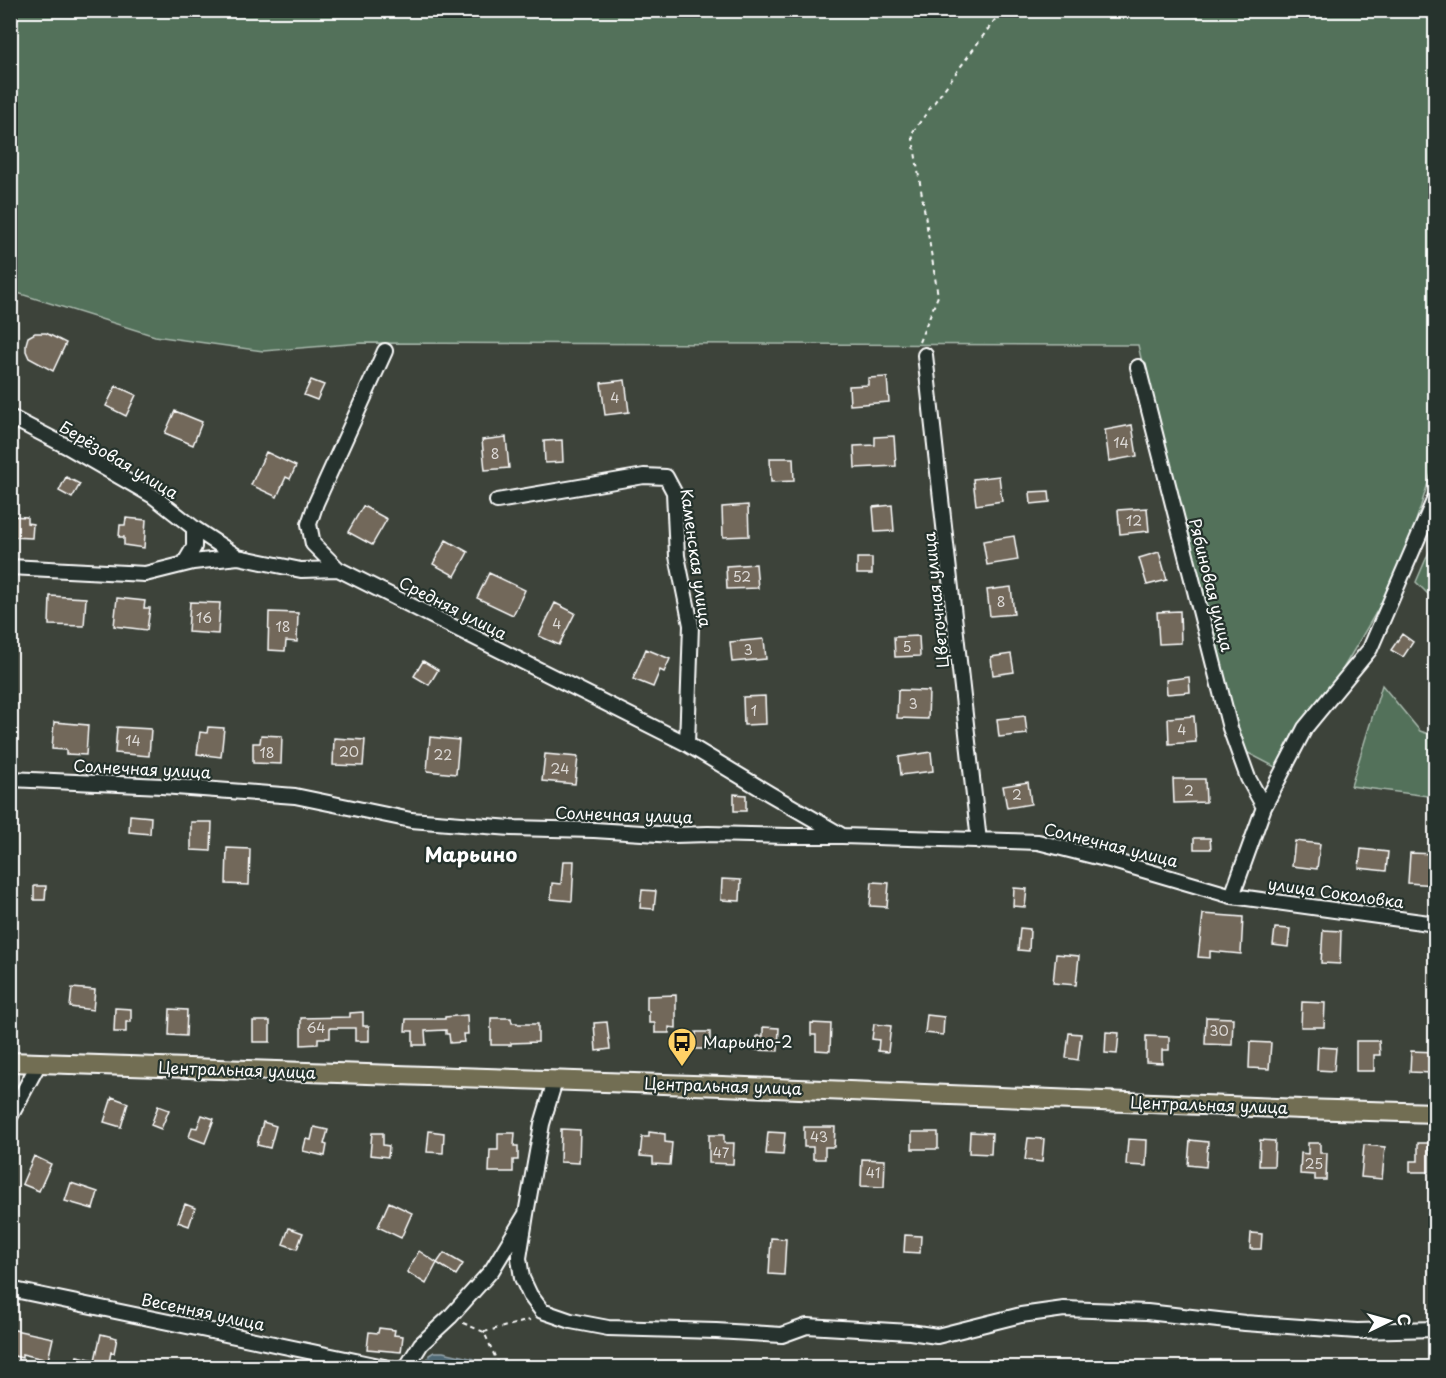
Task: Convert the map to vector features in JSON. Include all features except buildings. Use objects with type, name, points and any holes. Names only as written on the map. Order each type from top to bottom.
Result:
[{"type":"main road","name":"Центральная улица","points":[[10,1062],[1436,1113]]},
{"type":"street","name":"Цветочная улица","points":[[922,350],[979,841]]},
{"type":"street","points":[[338,569],[312,544],[309,524],[316,502],[385,351]]},
{"type":"street","name":"Рябиновая улица","points":[[1138,367],[1230,728],[1248,778],[1264,807]]},
{"type":"street","name":"Берёзовая улица","points":[[10,417],[153,496],[194,528],[238,557]]},
{"type":"street","name":"Каменская улица","points":[[497,501],[644,476],[666,477],[674,492],[677,556],[691,625],[687,744]]},
{"type":"street","points":[[1232,896],[1264,807],[1305,728],[1370,649],[1436,496]]},
{"type":"street","points":[[184,564],[194,547],[194,528]]},
{"type":"street","name":"Средняя улица","points":[[10,567],[144,574],[193,562],[238,557],[301,570],[338,569],[687,744],[842,836]]},
{"type":"street","name":"Солнечная улица","points":[[10,779],[295,795],[411,820],[511,828],[674,835],[842,836],[1038,842],[1113,861],[1232,896]]},
{"type":"street","name":"улица Соколовка","points":[[1232,896],[1436,924]]},
{"type":"street","points":[[10,1117],[39,1063]]},
{"type":"street","points":[[555,1081],[543,1124],[525,1214],[519,1258],[522,1278],[530,1295],[542,1311],[571,1321],[608,1328],[782,1335],[807,1326],[910,1332],[937,1336],[1020,1315],[1064,1309],[1147,1312],[1245,1323],[1357,1331],[1436,1329]]},
{"type":"street","points":[[406,1368],[421,1344],[450,1317],[492,1270],[525,1214]]},
{"type":"street","name":"Весенняя улица","points":[[10,1289],[389,1368]]},
{"type":"path","points":[[922,350],[938,296],[912,133],[1002,10]]},
{"type":"path","points":[[450,1317],[484,1332],[550,1314]]},
{"type":"path","points":[[484,1332],[500,1368]]},
{"type":"green space","points":[[10,11],[1435,11],[1435,461],[1400,572],[1331,689],[1275,767],[1229,743],[1138,345],[362,343],[263,351],[155,336],[11,291]]},
{"type":"green space","points":[[1435,538],[1435,601],[1416,582]]},
{"type":"green space","points":[[1382,685],[1420,731],[1435,736],[1435,797],[1351,786]]},
{"type":"water","points":[[434,1352],[474,1359],[477,1367],[426,1367],[429,1355]]},
{"type":"place","name":"Марьино-2","points":[[682,1068]]},
{"type":"district","name":"Марьино","points":[[471,855]]}]
